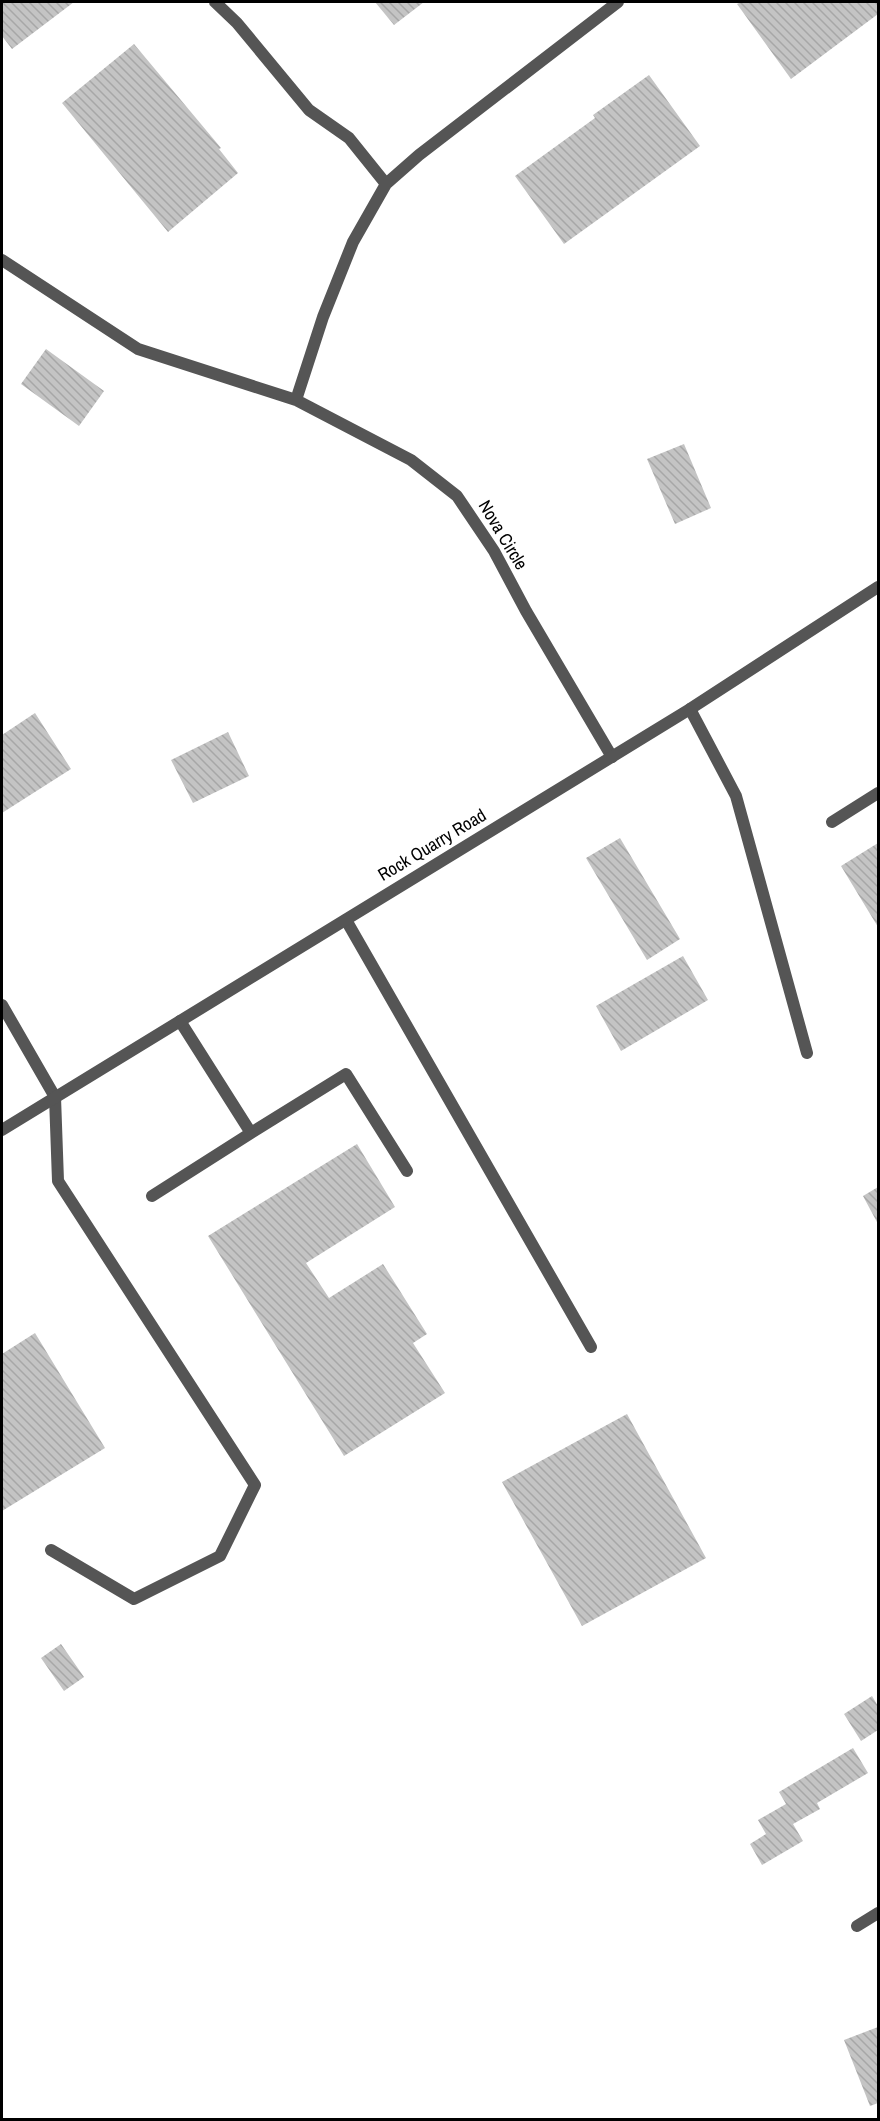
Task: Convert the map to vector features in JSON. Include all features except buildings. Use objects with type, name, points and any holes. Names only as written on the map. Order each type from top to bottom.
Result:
[{"type":"street","points":[[215,2],[237,23],[309,110],[349,138],[386,184]]},
{"type":"street","points":[[296,400],[323,317],[352,242],[386,184],[419,155],[618,2]]},
{"type":"street","name":"Nova Circle","points":[[2,260],[138,349],[296,400],[411,460],[458,496],[494,551],[526,611],[612,757]]},
{"type":"street","name":"Rock Quarry Road","points":[[2,1130],[612,757],[879,587]]},
{"type":"street","points":[[690,708],[736,796],[807,1053]]},
{"type":"street","points":[[832,822],[879,793]]},
{"type":"street","points":[[346,920],[591,1347]]},
{"type":"street","points":[[2,1005],[56,1097],[58,1181],[255,1485],[220,1556],[134,1599],[51,1550]]},
{"type":"street","points":[[180,1021],[251,1133]]},
{"type":"street","points":[[152,1196],[346,1074],[407,1171]]},
{"type":"street","points":[[857,1926],[879,1913]]}]
